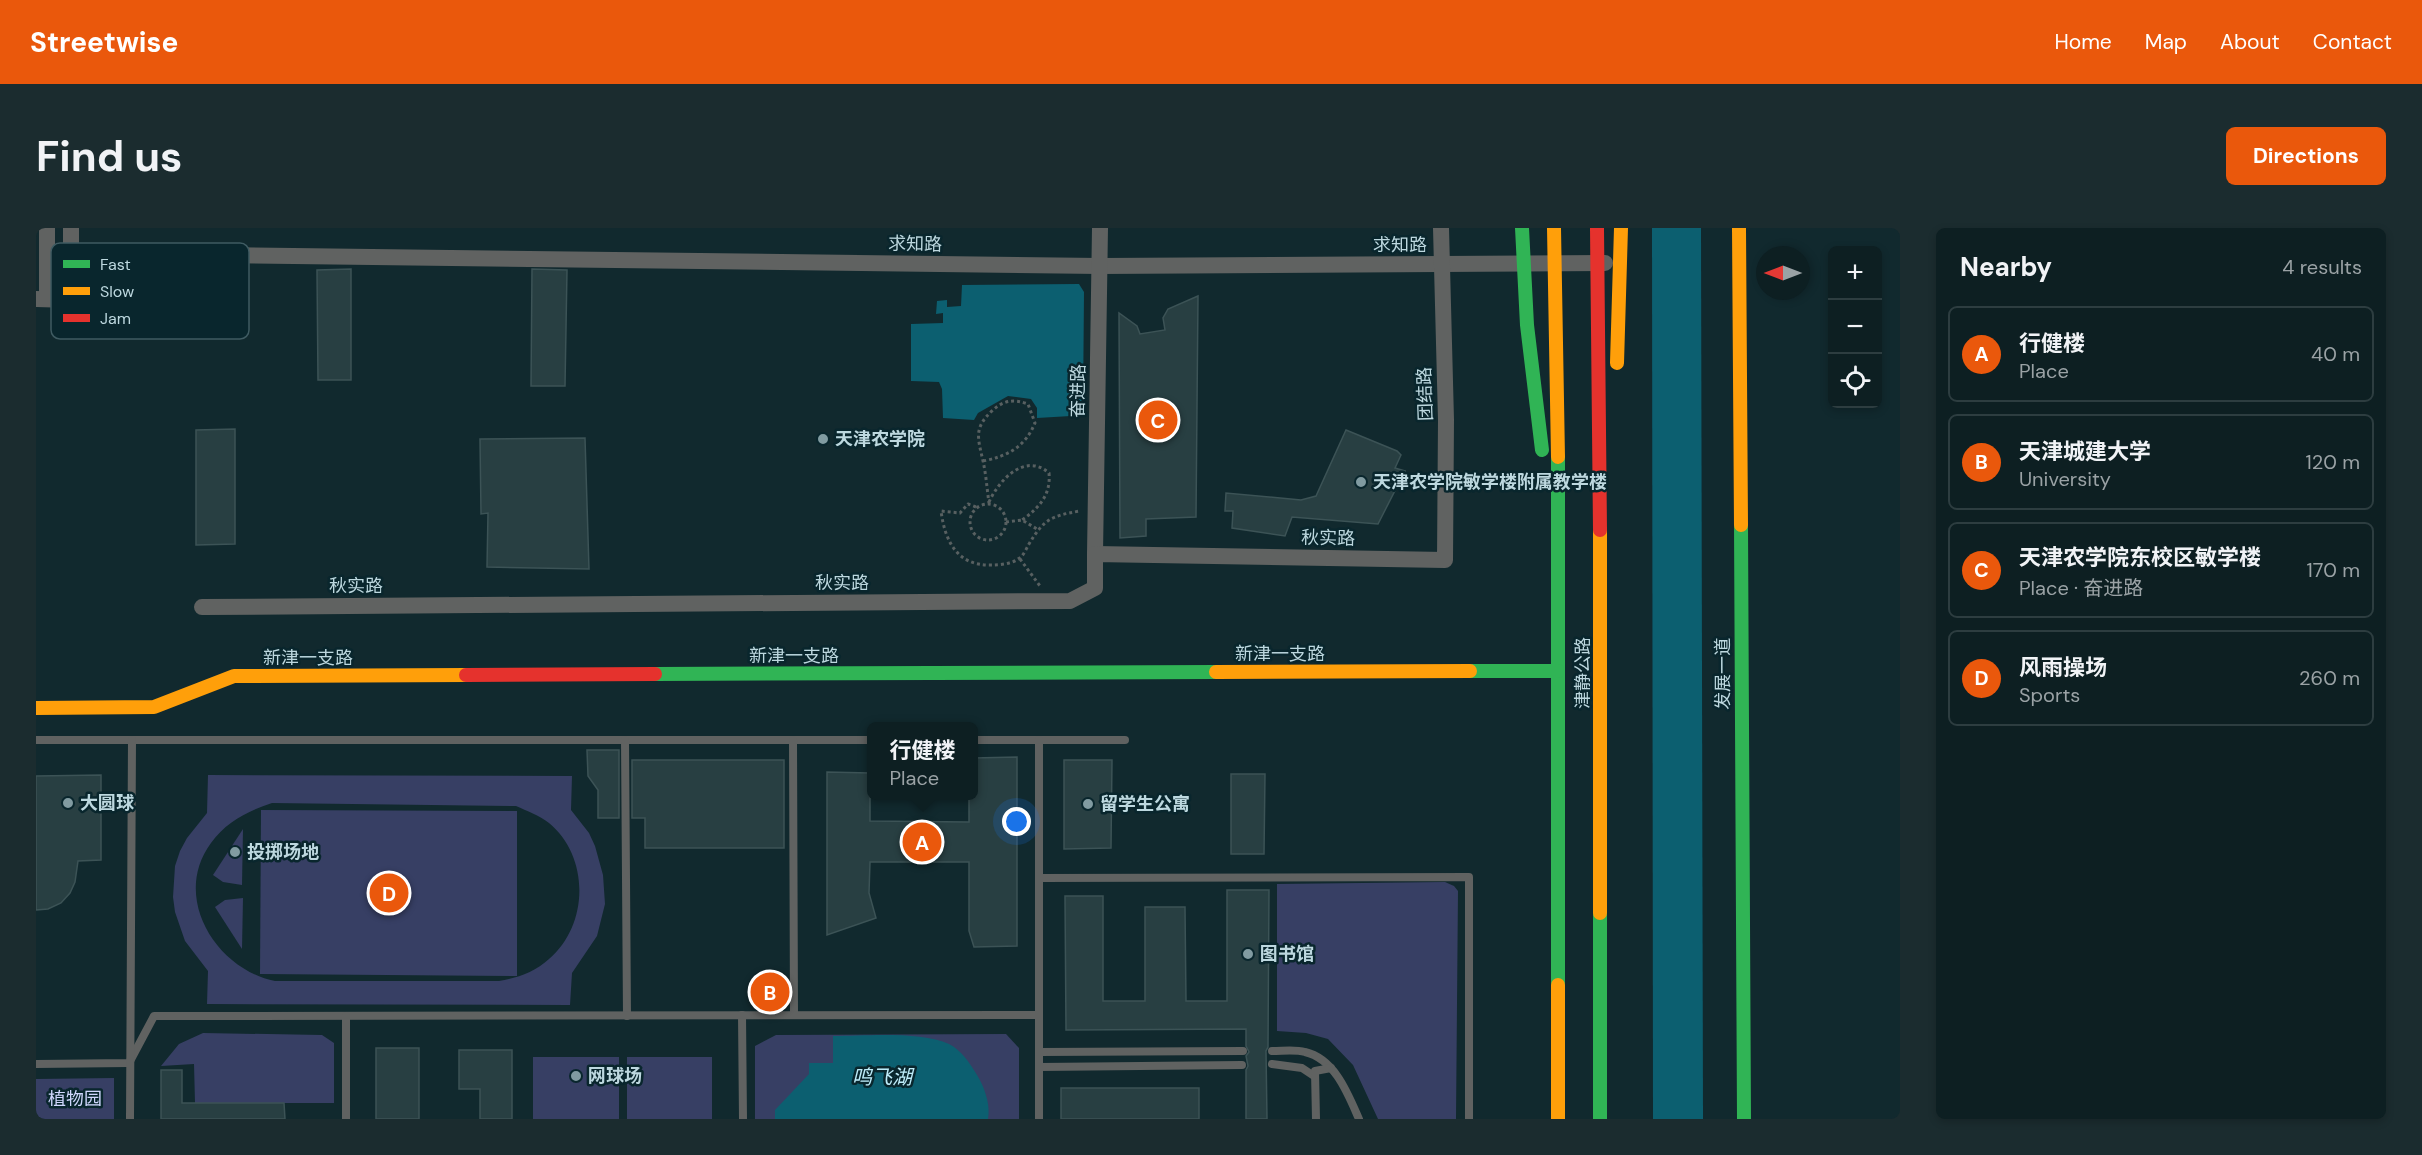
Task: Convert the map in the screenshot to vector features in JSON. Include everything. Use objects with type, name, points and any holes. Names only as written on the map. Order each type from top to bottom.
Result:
[{"type":"main road","points":[[1522,228],[1527,325],[1556,566]]},
{"type":"main road","points":[[1523,263],[1528,228]]},
{"type":"main road","points":[[1554,228],[1558,375],[1556,566]]},
{"type":"main road","name":"津静公路","points":[[1598,228],[1598,460],[1602,566],[1600,1119]]},
{"type":"main road","points":[[1616,382],[1621,228]]},
{"type":"main road","name":"发展一道","points":[[1739,228],[1744,1119]]},
{"type":"main road","points":[[1602,566],[1613,439]]},
{"type":"main road","name":"津静公路","points":[[1556,566],[1558,1119]]},
{"type":"main road","name":"新津一支路","points":[[36,708],[154,707],[234,676],[1558,671]]},
{"type":"street","points":[[41,299],[47,228]]},
{"type":"street","name":"奋进路","points":[[1095,555],[1100,228]]},
{"type":"street","name":"团结路","points":[[1441,228],[1446,420],[1446,560]]},
{"type":"street","name":"求知路","points":[[249,256],[1100,266],[1621,263]]},
{"type":"street","name":"秋实路","points":[[202,607],[1070,601],[1095,588],[1095,555],[1446,560]]},
{"type":"lane","points":[[36,740],[867,740]]},
{"type":"lane","points":[[130,1119],[132,740]]},
{"type":"lane","points":[[625,740],[627,1016]]},
{"type":"lane","points":[[793,740],[794,1015]]},
{"type":"lane","points":[[978,740],[1125,740]]},
{"type":"lane","points":[[1039,740],[1039,1119]]},
{"type":"lane","points":[[1039,878],[1469,877],[1469,1119]]},
{"type":"lane","points":[[742,1015],[743,1119]]},
{"type":"lane","points":[[129,1063],[154,1016],[1039,1015]]},
{"type":"lane","points":[[346,1016],[346,1119]]},
{"type":"lane","points":[[1039,1052],[1243,1051]]},
{"type":"lane","points":[[1272,1051],[1307,1052],[1318,1057],[1330,1068],[1347,1093],[1359,1119]]},
{"type":"lane","points":[[36,1064],[129,1063]]},
{"type":"lane","points":[[1272,1064],[1302,1068],[1314,1076]]},
{"type":"lane","points":[[1039,1067],[1242,1065]]},
{"type":"lane","points":[[1316,1119],[1315,1071],[1319,1068],[1330,1068]]},
{"type":"path","points":[[976,507],[970,523],[972,531],[977,538],[985,541],[998,538],[1003,533],[1006,522],[1002,513],[988,503],[983,460],[978,445],[978,431],[984,420],[1000,404],[1009,401],[1028,404],[1035,423],[1030,436],[1017,449],[1001,458],[983,460]]},
{"type":"path","points":[[1006,522],[1022,520],[1035,511],[1045,498],[1050,485],[1049,473],[1043,468],[1025,467],[1013,471],[1003,479],[988,503],[976,507],[968,504],[960,513],[941,511],[946,537],[955,552],[970,562],[986,565],[1002,565],[1020,559],[1043,522],[1065,513]]},
{"type":"path","points":[[1022,520],[1038,530]]},
{"type":"path","points":[[1020,559],[1042,590]]},
{"type":"green space","points":[[208,775],[572,776],[571,810],[589,833],[595,846],[603,875],[605,904],[597,936],[572,973],[570,1005],[207,1004],[208,971],[185,941],[175,912],[173,897],[175,866],[180,851],[187,838],[207,813]],"holes":[[[272,803],[516,806],[545,820],[562,837],[572,854],[578,872],[579,891],[572,928],[562,945],[544,964],[519,976],[499,981],[275,981],[254,974],[234,962],[218,946],[206,928],[198,907],[196,886],[200,864],[211,843],[223,829],[238,818]]]},
{"type":"green space","points":[[261,810],[517,811],[517,976],[260,974]]},
{"type":"green space","name":"投掷场地","points":[[243,829],[242,885],[223,882],[213,875]]},
{"type":"green space","points":[[1445,882],[1454,886],[1458,891],[1456,1119],[1378,1119],[1353,1065],[1328,1039],[1306,1033],[1277,1031],[1277,884]]},
{"type":"green space","name":"投掷场地","points":[[243,898],[242,949],[215,907],[225,900]]},
{"type":"green space","points":[[203,1033],[322,1035],[334,1043],[334,1103],[195,1103],[194,1064],[161,1066],[179,1044]]},
{"type":"green space","name":"鸣飞湖","points":[[1006,1034],[1019,1048],[1019,1119],[755,1119],[755,1046],[776,1035]]},
{"type":"green space","name":"网球场","points":[[533,1057],[619,1057],[619,1119],[533,1119]]},
{"type":"green space","name":"网球场","points":[[627,1057],[712,1057],[712,1119],[627,1119]]},
{"type":"green space","name":"植物园","points":[[114,1078],[114,1119],[36,1119],[36,1079]]},
{"type":"water","points":[[1652,228],[1701,228],[1703,1119],[1653,1119]]},
{"type":"water","points":[[1079,284],[1084,292],[1083,408],[1071,416],[1037,418],[1037,408],[1031,399],[1008,396],[978,413],[974,420],[943,418],[942,389],[939,382],[911,381],[911,324],[943,323],[943,313],[936,314],[937,301],[947,300],[947,307],[961,306],[962,285]]},
{"type":"water","name":"鸣飞湖","points":[[833,1036],[924,1037],[949,1044],[965,1057],[980,1079],[988,1102],[988,1119],[775,1119],[775,1110],[809,1074],[809,1063],[833,1063]]},
{"type":"building","points":[[351,269],[351,380],[318,380],[317,270]]},
{"type":"building","points":[[532,269],[567,270],[565,386],[531,386]]},
{"type":"building","points":[[1198,296],[1196,517],[1146,519],[1146,536],[1120,538],[1119,313],[1137,326],[1140,334],[1165,330],[1163,318],[1168,309]]},
{"type":"building","points":[[235,429],[235,544],[196,545],[196,430]]},
{"type":"building","name":"天津农学院敏学楼附属教学楼","points":[[1346,430],[1397,451],[1401,455],[1395,468],[1405,471],[1378,524],[1292,517],[1285,536],[1232,528],[1233,511],[1225,511],[1226,493],[1301,500],[1316,496]]},
{"type":"building","points":[[585,438],[589,569],[487,567],[488,513],[481,514],[480,439]]},
{"type":"building","points":[[587,750],[619,750],[619,818],[598,818],[598,790],[588,776]]},
{"type":"building","points":[[1017,757],[1017,946],[974,947],[969,931],[969,862],[870,862],[869,893],[876,918],[827,935],[827,772],[867,773],[870,821],[969,822],[969,800],[978,800],[978,758]]},
{"type":"building","points":[[632,760],[784,760],[784,848],[645,848],[645,818],[632,818]]},
{"type":"building","name":"留学生公寓","points":[[1064,760],[1112,760],[1111,848],[1064,849]]},
{"type":"building","points":[[1231,774],[1265,774],[1264,854],[1231,854]]},
{"type":"building","name":"大圆球","points":[[101,775],[101,860],[78,861],[75,882],[70,893],[61,903],[48,909],[36,910],[36,776]]},
{"type":"building","name":"图书馆","points":[[1227,890],[1269,890],[1267,1119],[1246,1119],[1246,1070],[1248,1066],[1246,1056],[1249,1052],[1246,1046],[1246,1029],[1066,1030],[1065,896],[1103,896],[1103,1001],[1145,1001],[1145,907],[1185,907],[1186,1001],[1227,1001]]},
{"type":"building","points":[[376,1048],[419,1048],[419,1119],[376,1119]]},
{"type":"building","points":[[459,1050],[512,1050],[512,1119],[480,1119],[480,1089],[459,1089]]},
{"type":"building","points":[[161,1070],[182,1070],[182,1103],[284,1103],[285,1119],[161,1119]]},
{"type":"building","points":[[1061,1088],[1199,1088],[1199,1119],[1061,1119]]},
{"type":"traffic: fast","points":[[1522,228],[1527,325],[1542,450]]},
{"type":"traffic: fast","points":[[1558,457],[1558,985]]},
{"type":"traffic: fast","points":[[1741,525],[1744,1119]]},
{"type":"traffic: fast","points":[[1470,671],[1558,671]]},
{"type":"traffic: fast","points":[[655,674],[1216,672]]},
{"type":"traffic: fast","points":[[1600,913],[1600,1119]]},
{"type":"traffic: slow","points":[[1554,228],[1558,457]]},
{"type":"traffic: slow","points":[[1617,363],[1621,228]]},
{"type":"traffic: slow","points":[[1739,228],[1741,525]]},
{"type":"traffic: slow","points":[[1600,530],[1600,913]]},
{"type":"traffic: slow","points":[[1216,672],[1470,671]]},
{"type":"traffic: slow","points":[[36,708],[154,707],[234,676],[466,675]]},
{"type":"traffic: slow","points":[[1558,985],[1558,1119]]},
{"type":"traffic: jam","points":[[1597,228],[1600,530]]},
{"type":"traffic: jam","points":[[466,675],[655,674]]},
{"type":"place","name":"天津农学院东校区敏学楼","points":[[1158,420]]},
{"type":"place","name":"天津农学院","points":[[823,439]]},
{"type":"place","name":"天津农学院敏学楼附属教学楼","points":[[1361,482]]},
{"type":"place","name":"大圆球","points":[[68,803]]},
{"type":"place","name":"留学生公寓","points":[[1088,804]]},
{"type":"place","name":"行健楼","points":[[922,842]]},
{"type":"place","name":"投掷场地","points":[[235,852]]},
{"type":"place","name":"风雨操场","points":[[389,893]]},
{"type":"place","name":"图书馆","points":[[1248,954]]},
{"type":"place","name":"天津城建大学","points":[[770,992]]},
{"type":"place","name":"网球场","points":[[576,1076]]}]
